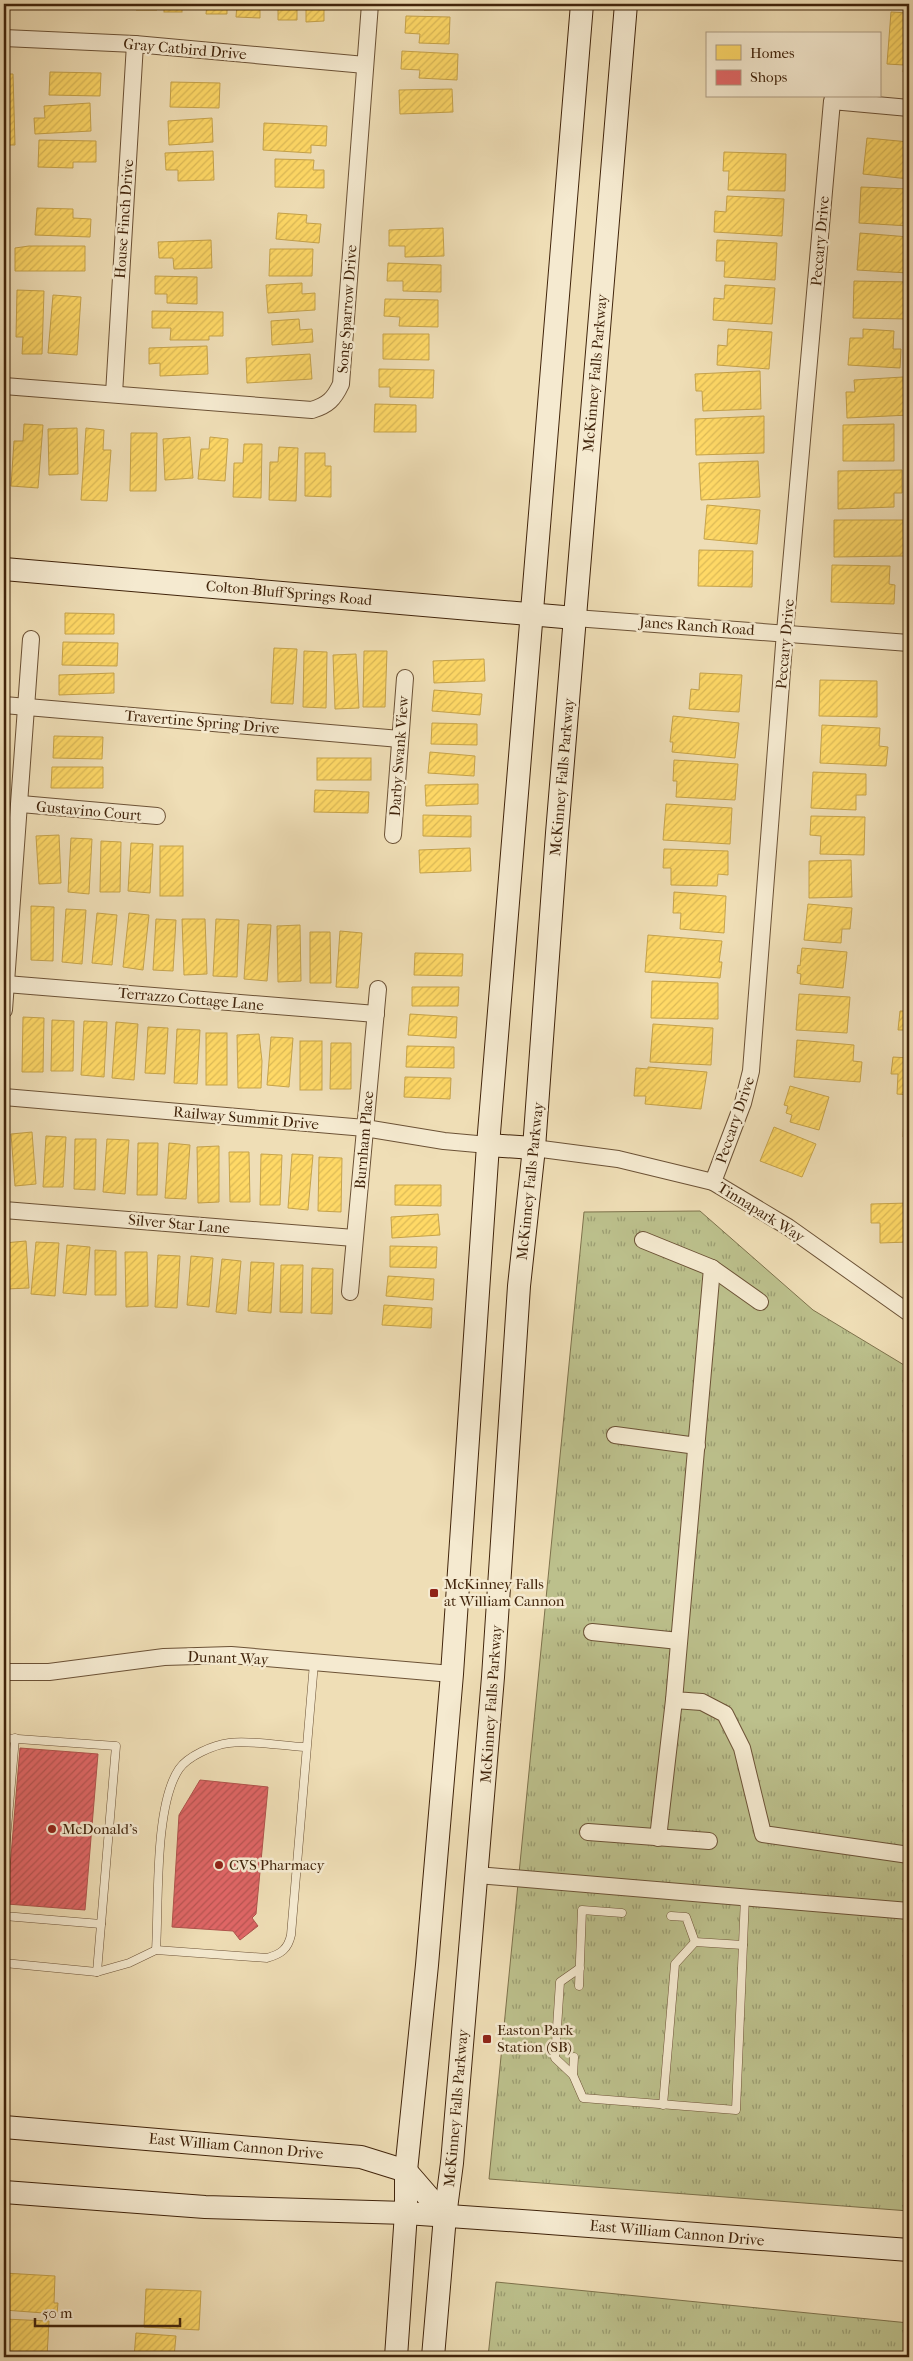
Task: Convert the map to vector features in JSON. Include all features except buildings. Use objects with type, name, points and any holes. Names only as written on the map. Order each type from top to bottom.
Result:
[{"type":"main road","points":[[396,2357],[406,2214],[406,2171],[427,1965],[452,1674],[488,1145],[582,4]]},
{"type":"main road","name":"McKinney Falls Parkway","points":[[433,2357],[477,1875],[493,1677],[519,1286],[534,1148],[574,618],[626,4]]},
{"type":"main road","name":"Colton-Bluff Springs Road","points":[[4,569],[574,618]]},
{"type":"main road","points":[[488,1145],[534,1148]]},
{"type":"main road","name":"East William Cannon Drive","points":[[4,2126],[359,2157],[406,2171]]},
{"type":"main road","points":[[406,2171],[445,2216]]},
{"type":"main road","name":"East William Cannon Drive","points":[[4,2192],[205,2207],[445,2216],[909,2250]]},
{"type":"street","name":"Song Sparrow Drive","points":[[4,386],[312,410],[334,399],[341,384],[370,4]]},
{"type":"street","name":"Gray Catbird Drive","points":[[4,38],[135,44],[365,65]]},
{"type":"street","name":"House Finch Drive","points":[[114,394],[135,44]]},
{"type":"street","name":"Peccary Drive","points":[[713,1182],[743,1103],[752,1071],[785,632],[832,101],[909,108]]},
{"type":"street","name":"Janes Ranch Road","points":[[574,618],[785,632],[909,643]]},
{"type":"street","points":[[4,1010],[21,804],[31,639]]},
{"type":"street","name":"Darby Swank View","points":[[393,835],[405,678]]},
{"type":"street","name":"Travertine Spring Drive","points":[[4,705],[400,739]]},
{"type":"street","name":"Gustavino Court","points":[[21,804],[156,816]]},
{"type":"street","name":"Terrazzo Cottage Lane","points":[[6,984],[376,1014]]},
{"type":"street","name":"Burnham Place","points":[[350,1292],[378,989]]},
{"type":"street","name":"Railway Summit Drive","points":[[4,1096],[365,1128],[444,1141],[488,1145]]},
{"type":"street","name":"Tinnapark Way","points":[[534,1148],[618,1159],[713,1182],[788,1227],[909,1313]]},
{"type":"street","name":"Silver Star Lane","points":[[4,1210],[354,1238]]},
{"type":"street","points":[[643,1240],[712,1268],[760,1302]]},
{"type":"street","points":[[658,1838],[674,1700],[712,1268]]},
{"type":"street","points":[[615,1435],[697,1446]]},
{"type":"street","points":[[592,1632],[679,1641]]},
{"type":"street","name":"Dunant Way","points":[[4,1672],[48,1672],[164,1657],[231,1655],[452,1674]]},
{"type":"street","points":[[674,1700],[702,1702],[725,1714],[742,1748],[763,1834],[909,1855]]},
{"type":"street","points":[[588,1832],[708,1841]]},
{"type":"street","points":[[477,1875],[909,1911]]},
{"type":"lane","points":[[4,1963],[97,1972],[129,1963],[156,1950],[267,1958],[283,1952],[289,1944],[314,1663]]},
{"type":"lane","points":[[4,1738],[116,1746],[97,1972]]},
{"type":"lane","points":[[4,1862],[15,1738]]},
{"type":"lane","points":[[156,1950],[162,1824],[172,1781],[180,1767],[212,1748],[229,1743],[306,1747]]},
{"type":"lane","points":[[580,1968],[560,1982],[555,2058],[573,2075],[583,2098],[736,2110],[746,1897]]},
{"type":"lane","points":[[579,1986],[582,1910],[622,1913]]},
{"type":"lane","points":[[4,1916],[101,1924]]},
{"type":"lane","points":[[671,1916],[686,1917],[695,1942]]},
{"type":"lane","points":[[695,1942],[743,1945]]},
{"type":"lane","points":[[663,2105],[676,1964],[695,1942]]},
{"type":"lane","points":[[573,2075],[574,2057]]},
{"type":"green space","points":[[700,1211],[813,1310],[909,1368],[909,2211],[489,2179],[584,1212]]},
{"type":"green space","points":[[496,2282],[909,2323],[909,2357],[488,2357]]},
{"type":"place","name":"McKinney Falls at William Cannon","points":[[434,1593]]},
{"type":"place","name":"McDonald's","points":[[52,1829]]},
{"type":"place","name":"CVS Pharmacy","points":[[219,1865]]},
{"type":"place","name":"Easton Park Station (SB)","points":[[487,2039]]}]
